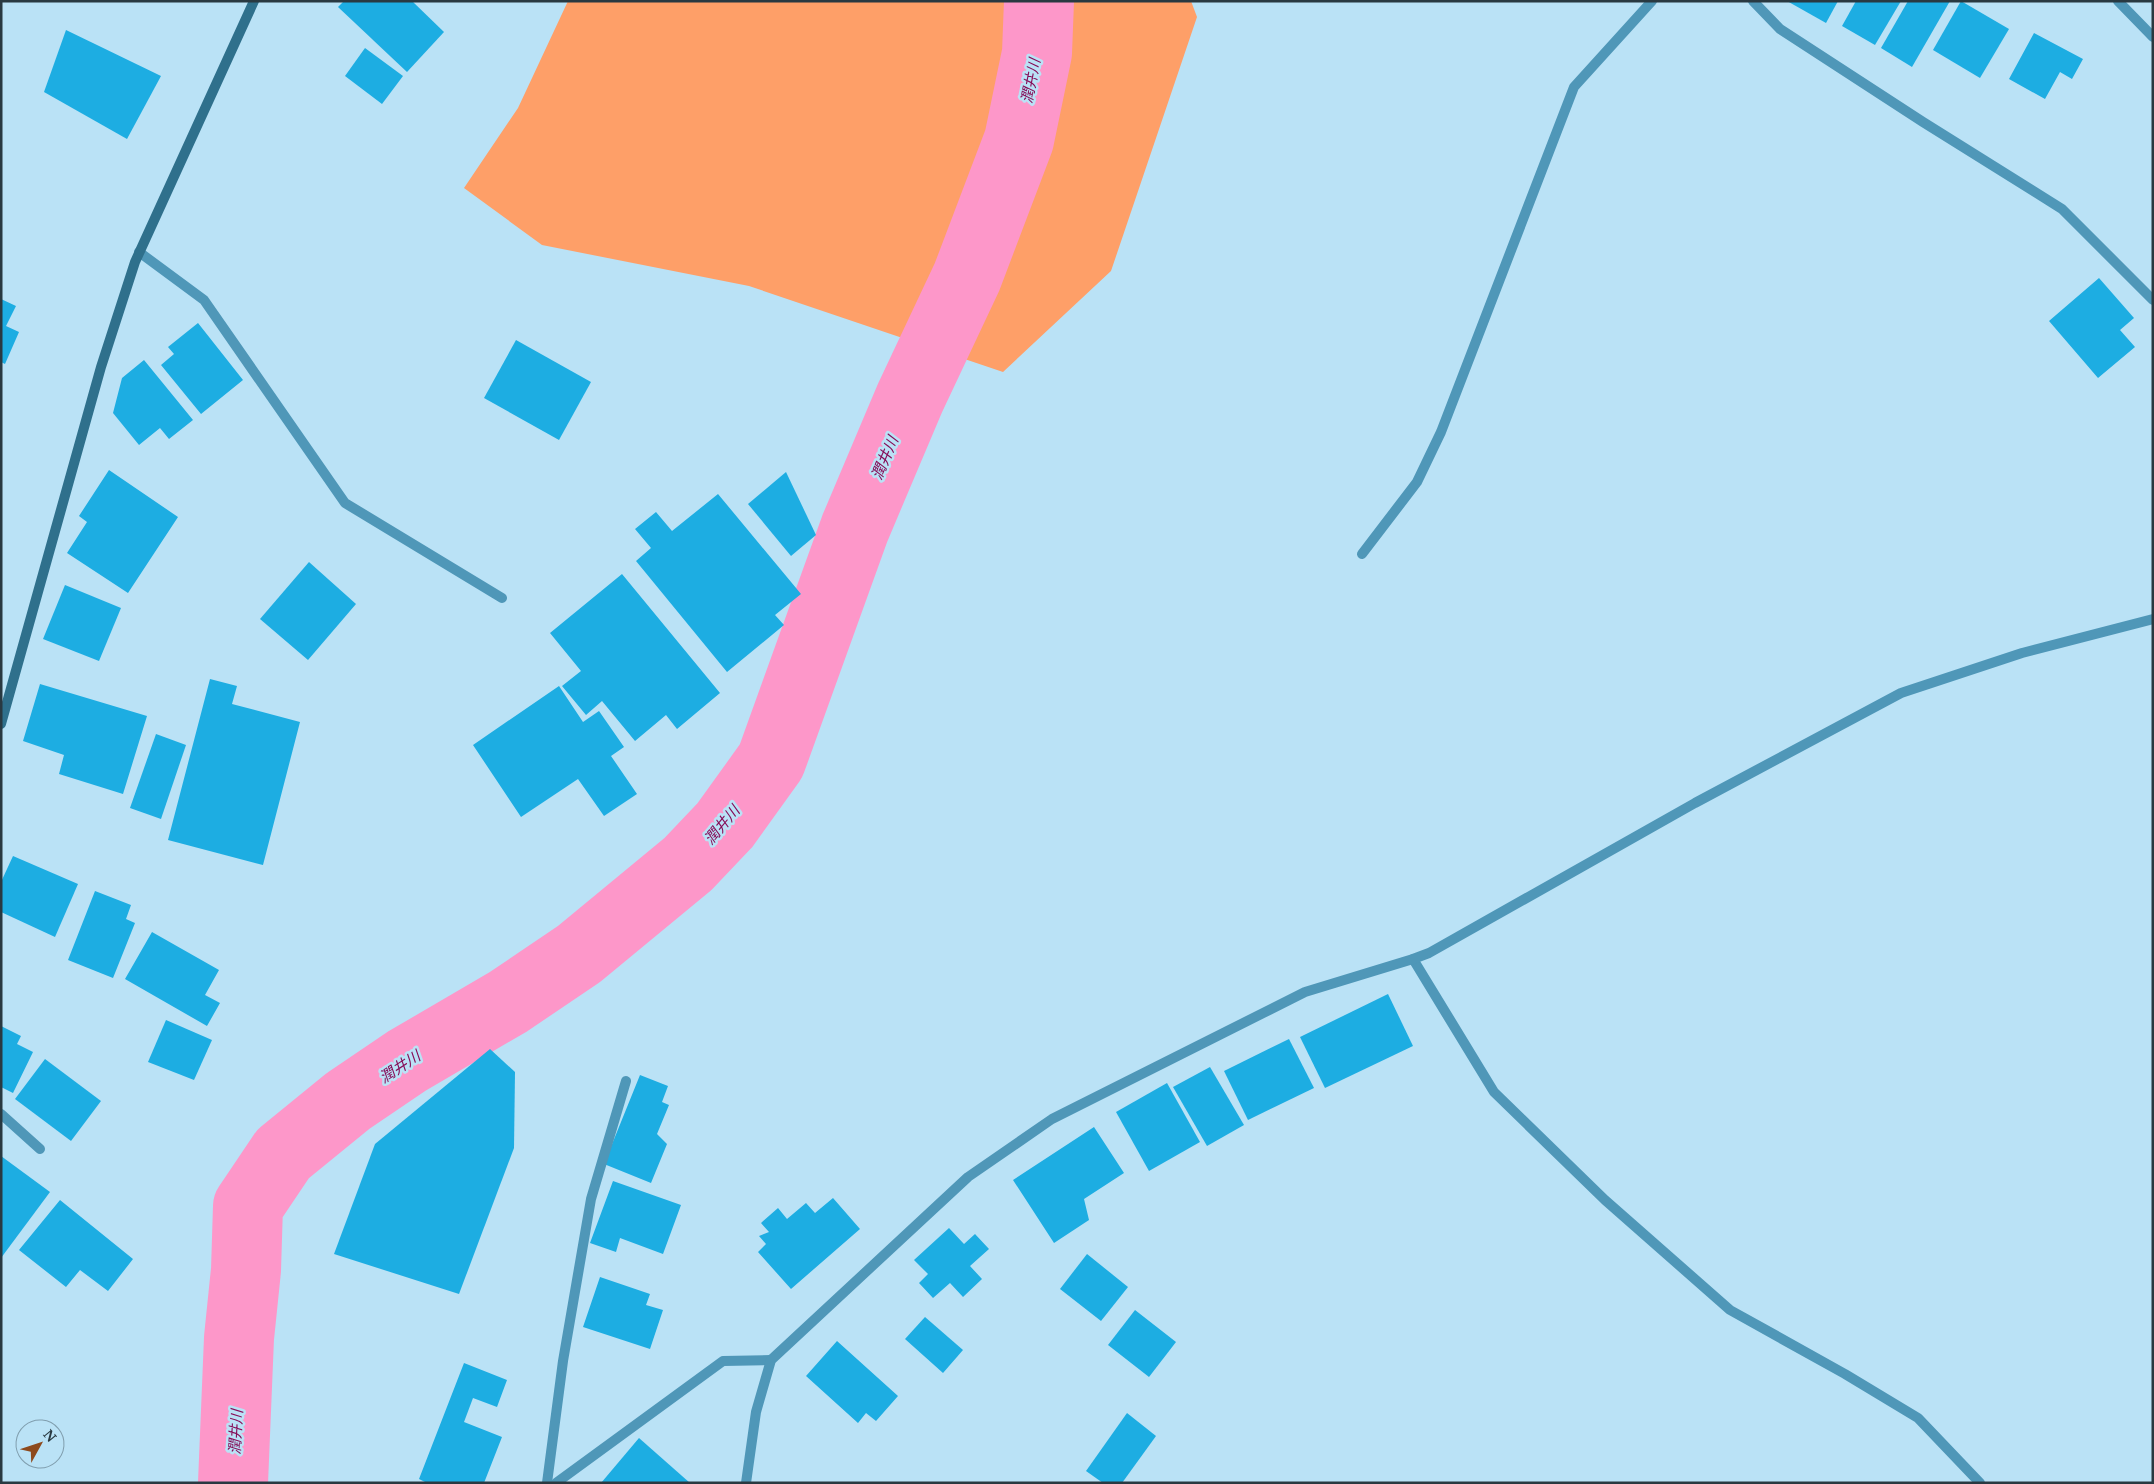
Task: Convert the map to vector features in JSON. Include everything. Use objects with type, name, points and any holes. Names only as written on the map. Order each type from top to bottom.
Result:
[{"type":"street","points":[[1,724],[101,367],[140,252],[254,1]]},
{"type":"street","points":[[1362,554],[1417,482],[1441,432],[1574,87],[1652,1]]},
{"type":"street","points":[[1753,1],[1780,28],[1923,122],[2062,209],[2153,300]]},
{"type":"street","points":[[2121,2],[2153,37]]},
{"type":"street","points":[[140,252],[204,300],[346,503],[502,598]]},
{"type":"street","points":[[746,1483],[756,1412],[771,1360],[968,1177],[1052,1119],[1305,992],[1429,953],[1695,803],[1901,693],[2022,653],[2153,618]]},
{"type":"street","points":[[1414,959],[1494,1092],[1605,1200],[1730,1310],[1845,1374],[1918,1418],[1979,1482]]},
{"type":"street","points":[[547,1483],[563,1361],[591,1198],[626,1081]]},
{"type":"street","points":[[1,1114],[40,1149]]},
{"type":"street","points":[[556,1483],[723,1361],[771,1360]]},
{"type":"shaded area","points":[[568,1],[1191,1],[1197,17],[1111,271],[1003,372],[749,286],[542,245],[464,188],[518,108]]},
{"type":"water","points":[[235,1405],[242,1483],[226,1483]]},
{"type":"building","points":[[344,1],[412,1],[444,32],[407,72],[338,7]]},
{"type":"building","points":[[1787,1],[1838,1],[1826,23]]},
{"type":"building","points":[[1856,1],[1901,1],[1875,45],[1842,26]]},
{"type":"building","points":[[1908,1],[1950,1],[1912,67],[1881,48]]},
{"type":"building","points":[[1961,1],[2009,29],[1980,78],[1933,50]]},
{"type":"building","points":[[66,30],[161,76],[127,139],[44,92]]},
{"type":"building","points":[[2034,33],[2083,59],[2072,79],[2060,72],[2045,99],[2009,79]]},
{"type":"building","points":[[365,48],[403,76],[382,104],[345,76]]},
{"type":"building","points":[[2099,278],[2134,318],[2120,330],[2135,347],[2098,378],[2049,321]]},
{"type":"building","points":[[1,299],[16,306],[6,326],[19,332],[5,364],[1,362]]},
{"type":"building","points":[[198,323],[243,380],[201,414],[161,365],[174,354],[168,347]]},
{"type":"building","points":[[516,340],[591,382],[559,440],[484,398]]},
{"type":"building","points":[[144,360],[193,420],[169,439],[160,428],[139,445],[113,413],[122,378]]},
{"type":"building","points":[[109,470],[178,517],[128,593],[67,553],[87,522],[79,516]]},
{"type":"building","points":[[786,472],[816,535],[791,556],[748,504]]},
{"type":"building","points":[[718,494],[801,594],[775,615],[784,625],[727,672],[636,561],[651,548],[635,529],[656,512],[672,531]]},
{"type":"building","points":[[309,562],[356,604],[308,660],[260,619]]},
{"type":"building","points":[[622,574],[720,693],[677,729],[666,715],[635,741],[602,701],[586,715],[562,686],[581,671],[550,633]]},
{"type":"building","points":[[65,585],[121,608],[99,661],[43,639]]},
{"type":"building","points":[[210,679],[237,686],[232,704],[300,722],[263,865],[168,840]]},
{"type":"building","points":[[40,684],[147,716],[123,794],[59,774],[64,755],[23,741]]},
{"type":"building","points":[[559,686],[583,722],[599,711],[624,747],[611,756],[637,794],[604,816],[578,779],[521,817],[473,745]]},
{"type":"building","points":[[156,734],[186,745],[161,819],[130,808]]},
{"type":"building","points":[[13,856],[78,884],[55,937],[1,912],[1,882]]},
{"type":"building","points":[[95,891],[131,905],[126,919],[135,923],[113,978],[68,960]]},
{"type":"building","points":[[152,932],[219,970],[205,995],[220,1003],[207,1026],[125,979]]},
{"type":"building","points":[[1388,994],[1413,1046],[1325,1088],[1300,1037]]},
{"type":"building","points":[[166,1020],[212,1040],[194,1080],[148,1062]]},
{"type":"building","points":[[1,1026],[21,1036],[17,1044],[33,1052],[13,1093],[1,1087]]},
{"type":"building","points":[[1289,1039],[1314,1088],[1248,1120],[1224,1071]]},
{"type":"building","points":[[490,1049],[515,1072],[514,1148],[459,1294],[334,1254],[375,1144]]},
{"type":"building","points":[[45,1059],[101,1101],[71,1141],[15,1099]]},
{"type":"building","points":[[1210,1067],[1244,1125],[1207,1146],[1173,1087]]},
{"type":"building","points":[[640,1075],[668,1086],[662,1102],[669,1105],[657,1134],[667,1144],[651,1183],[604,1164]]},
{"type":"building","points":[[1167,1083],[1200,1142],[1149,1171],[1116,1112]]},
{"type":"building","points":[[1094,1127],[1124,1173],[1084,1199],[1089,1220],[1054,1243],[1013,1180]]},
{"type":"building","points":[[1,1156],[50,1192],[1,1258]]},
{"type":"building","points":[[613,1181],[681,1205],[663,1254],[620,1238],[616,1252],[590,1243]]},
{"type":"building","points":[[833,1198],[860,1229],[791,1289],[758,1252],[766,1244],[759,1236],[769,1232],[761,1223],[778,1208],[787,1219],[806,1203],[815,1213]]},
{"type":"building","points":[[60,1200],[133,1259],[108,1291],[80,1270],[66,1287],[19,1250]]},
{"type":"building","points":[[949,1228],[964,1244],[975,1234],[989,1249],[970,1266],[982,1279],[963,1297],[950,1283],[933,1298],[919,1283],[928,1274],[914,1260]]},
{"type":"building","points":[[1087,1254],[1128,1287],[1101,1321],[1060,1289]]},
{"type":"building","points":[[600,1277],[650,1294],[646,1305],[663,1310],[650,1349],[583,1327]]},
{"type":"building","points":[[1135,1310],[1176,1342],[1149,1377],[1108,1345]]},
{"type":"building","points":[[925,1317],[963,1350],[943,1373],[905,1339]]},
{"type":"building","points":[[837,1341],[898,1396],[876,1421],[866,1413],[858,1423],[806,1376]]},
{"type":"building","points":[[464,1363],[507,1380],[497,1407],[473,1398],[464,1422],[502,1437],[484,1483],[427,1483],[419,1479]]},
{"type":"building","points":[[1127,1413],[1156,1436],[1122,1483],[1103,1483],[1086,1471]]},
{"type":"building","points":[[639,1438],[690,1483],[601,1483]]},
{"type":"waterway","name":"潤井川","points":[[233,1483],[239,1338],[246,1270],[248,1206],[283,1154],[348,1101],[407,1061],[508,1002],[579,954],[688,864],[725,825],[771,761],[855,528],[910,398],[967,277],[1019,140],[1037,53],[1039,1]]}]
